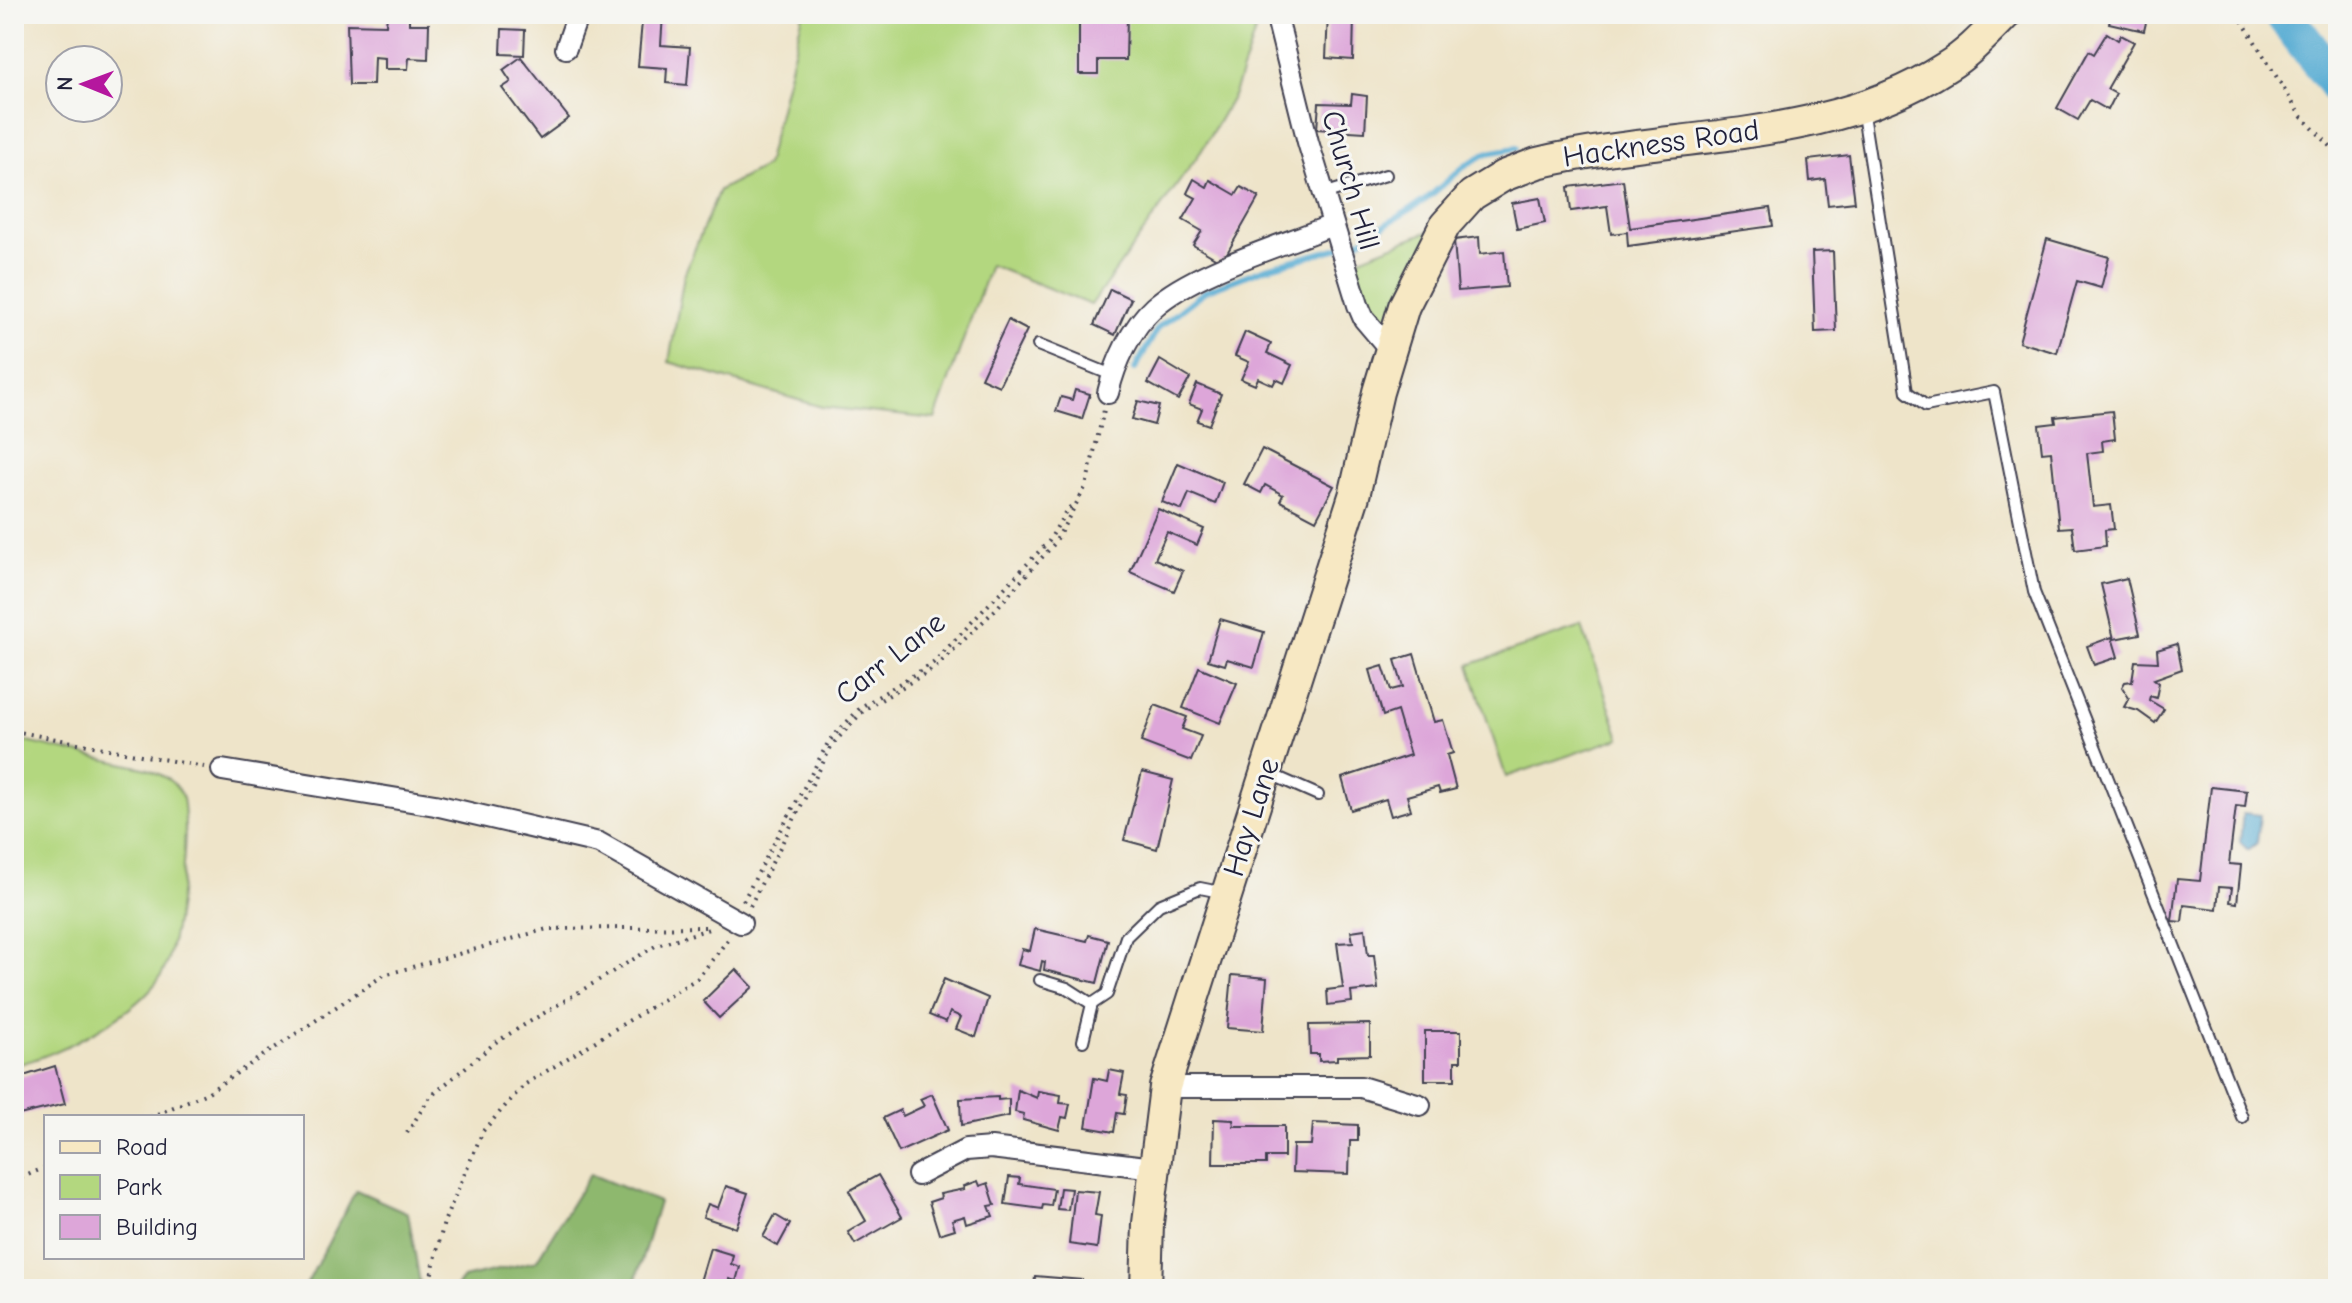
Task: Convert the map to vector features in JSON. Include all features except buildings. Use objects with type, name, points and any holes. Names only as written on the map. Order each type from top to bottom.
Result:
[{"type":"street","points":[[566,48],[578,14]]},
{"type":"street","name":"Church Hill","points":[[1276,14],[1344,264],[1364,319],[1392,352]]},
{"type":"street","name":"Hackness Road","points":[[1392,352],[1404,306],[1445,225],[1472,195],[1503,176],[1565,156],[1744,132],[1824,118],[1862,106],[1909,89],[1948,66],[2006,14]]},
{"type":"street","points":[[1110,384],[1128,340],[1154,307],[1206,275],[1334,233]]},
{"type":"street","name":"Hay Lane","points":[[1146,1289],[1154,1168],[1165,1087],[1354,496],[1378,392],[1392,352]]},
{"type":"street","points":[[222,770],[435,805],[599,843],[737,921]]},
{"type":"street","points":[[1165,1087],[1361,1087],[1420,1105]]},
{"type":"street","points":[[918,1175],[966,1150],[991,1148],[1154,1168]]},
{"type":"lane","points":[[1862,106],[1907,392],[1926,406],[1994,392],[2034,592],[2242,1117]]},
{"type":"lane","points":[[1323,194],[1386,175]]},
{"type":"lane","points":[[1038,345],[1110,384]]},
{"type":"lane","points":[[1266,772],[1318,795]]},
{"type":"lane","points":[[1083,1041],[1092,1004],[1107,994],[1126,937],[1159,905],[1200,888],[1227,894]]},
{"type":"lane","points":[[1040,980],[1067,988],[1092,1004]]},
{"type":"path","points":[[2238,14],[2300,115],[2338,154]]},
{"type":"path","points":[[2329,14],[2338,27]]},
{"type":"path","points":[[428,1289],[444,1222],[483,1131],[524,1085],[698,978],[737,921],[829,741],[861,707],[933,663],[991,606],[1049,541],[1067,509],[1077,503],[1086,486],[1110,384]]},
{"type":"path","points":[[14,731],[222,770]]},
{"type":"path","points":[[155,1115],[207,1093],[384,975],[547,929],[716,926],[657,945],[496,1042],[430,1097],[407,1133]]},
{"type":"path","points":[[14,1181],[44,1168]]},
{"type":"green space","points":[[803,14],[1261,14],[1234,94],[1202,150],[1091,305],[990,265],[935,419],[822,407],[669,362],[684,275],[719,190],[766,166]]},
{"type":"green space","points":[[1445,225],[1392,352],[1344,264]]},
{"type":"green space","points":[[1582,627],[1620,738],[1506,777],[1469,665]]},
{"type":"green space","points":[[14,739],[148,769],[164,777],[181,793],[185,835],[173,940],[162,974],[151,989],[96,1031],[52,1053],[14,1065]]},
{"type":"green space","points":[[590,1174],[659,1202],[633,1289],[454,1289],[463,1278],[536,1261]]},
{"type":"green space","points":[[356,1190],[408,1213],[421,1289],[304,1289]]},
{"type":"water","points":[[2243,813],[2260,815],[2257,843],[2248,850],[2240,842]]},
{"type":"waterway","points":[[2283,14],[2338,86]]},
{"type":"waterway","points":[[1135,369],[1158,328],[1205,291],[1266,268],[1354,244],[1424,201],[1466,165],[1487,153],[1516,148]]}]
